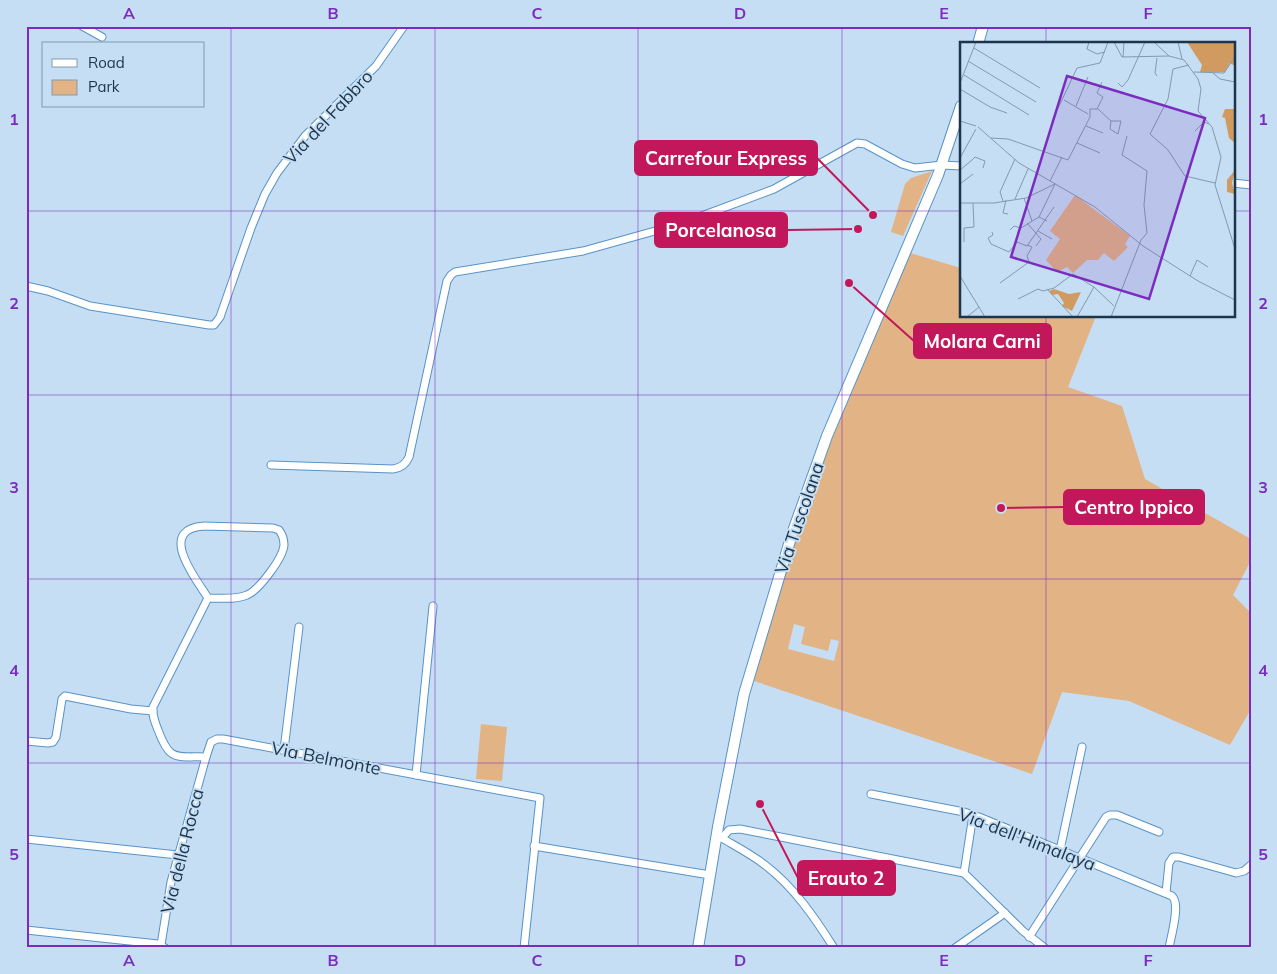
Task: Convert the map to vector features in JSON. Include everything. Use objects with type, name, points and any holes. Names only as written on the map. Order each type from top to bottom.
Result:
[{"type":"main road","points":[[979,42],[983,26]]},
{"type":"main road","name":"Via Tuscolana","points":[[698,948],[744,694],[792,534],[827,436],[942,165],[960,109]]},
{"type":"street","points":[[82,26],[102,37]]},
{"type":"street","name":"Via del Fabbro","points":[[26,286],[48,291],[81,304],[99,308],[209,325],[216,323],[249,232],[275,176],[304,136],[376,66],[404,26]]},
{"type":"street","points":[[271,465],[393,469],[400,468],[406,463],[409,457],[447,281],[451,274],[455,272],[583,251],[680,224],[768,192],[857,143],[864,144],[902,164],[915,168],[942,165],[960,166]]},
{"type":"street","points":[[1234,183],[1251,186]]},
{"type":"street","points":[[202,526],[273,528],[279,530],[283,540],[283,549],[270,571],[256,589],[242,596],[208,598],[187,566],[182,553],[181,544],[186,532],[202,526]]},
{"type":"street","points":[[206,758],[178,756],[169,752],[164,746],[153,711],[154,704],[208,598]]},
{"type":"street","points":[[416,775],[433,606]]},
{"type":"street","points":[[284,750],[299,627]]},
{"type":"street","points":[[26,741],[53,742],[56,737],[62,699],[66,696],[131,709],[153,711]]},
{"type":"street","name":"Via Belmonte","points":[[206,758],[210,744],[218,738],[540,798],[534,846]]},
{"type":"street","points":[[1060,850],[1082,747]]},
{"type":"street","name":"Via della Rocca","points":[[26,930],[163,946],[169,888],[206,758]]},
{"type":"street","name":"Via dell'Himalaya","points":[[871,794],[973,815],[1173,896],[1177,906],[1169,948]]},
{"type":"street","points":[[964,873],[973,815]]},
{"type":"street","points":[[1029,937],[1104,819],[1110,815],[1118,816],[1159,832]]},
{"type":"street","points":[[719,836],[732,829],[740,828],[964,873],[1029,937],[1045,948]]},
{"type":"street","points":[[719,836],[757,859],[777,875],[811,913],[834,948]]},
{"type":"street","points":[[26,839],[178,855]]},
{"type":"street","points":[[524,948],[534,846],[710,875]]},
{"type":"street","points":[[1166,893],[1169,863],[1173,857],[1179,856],[1236,873],[1244,871],[1251,865]]},
{"type":"street","points":[[955,948],[1005,913]]},
{"type":"green space","points":[[932,171],[903,236],[891,232],[905,184],[911,178]]},
{"type":"green space","points":[[910,253],[960,268],[960,318],[1095,318],[1068,387],[1122,406],[1145,479],[1251,539],[1251,560],[1233,595],[1251,613],[1251,709],[1230,745],[1129,701],[1062,692],[1032,774],[754,681],[795,538],[831,441]],"holes":[[[794,624],[805,627],[801,644],[828,651],[831,639],[839,641],[834,661],[788,649]]]},
{"type":"green space","points":[[481,724],[507,727],[502,781],[476,779]]},
{"type":"place","name":"Carrefour Express","points":[[873,215]]},
{"type":"place","name":"Porcelanosa","points":[[858,229]]},
{"type":"place","name":"Molara Carni","points":[[849,283]]},
{"type":"place","name":"Centro Ippico","points":[[1001,508]]},
{"type":"place","name":"Erauto 2","points":[[760,804]]}]
